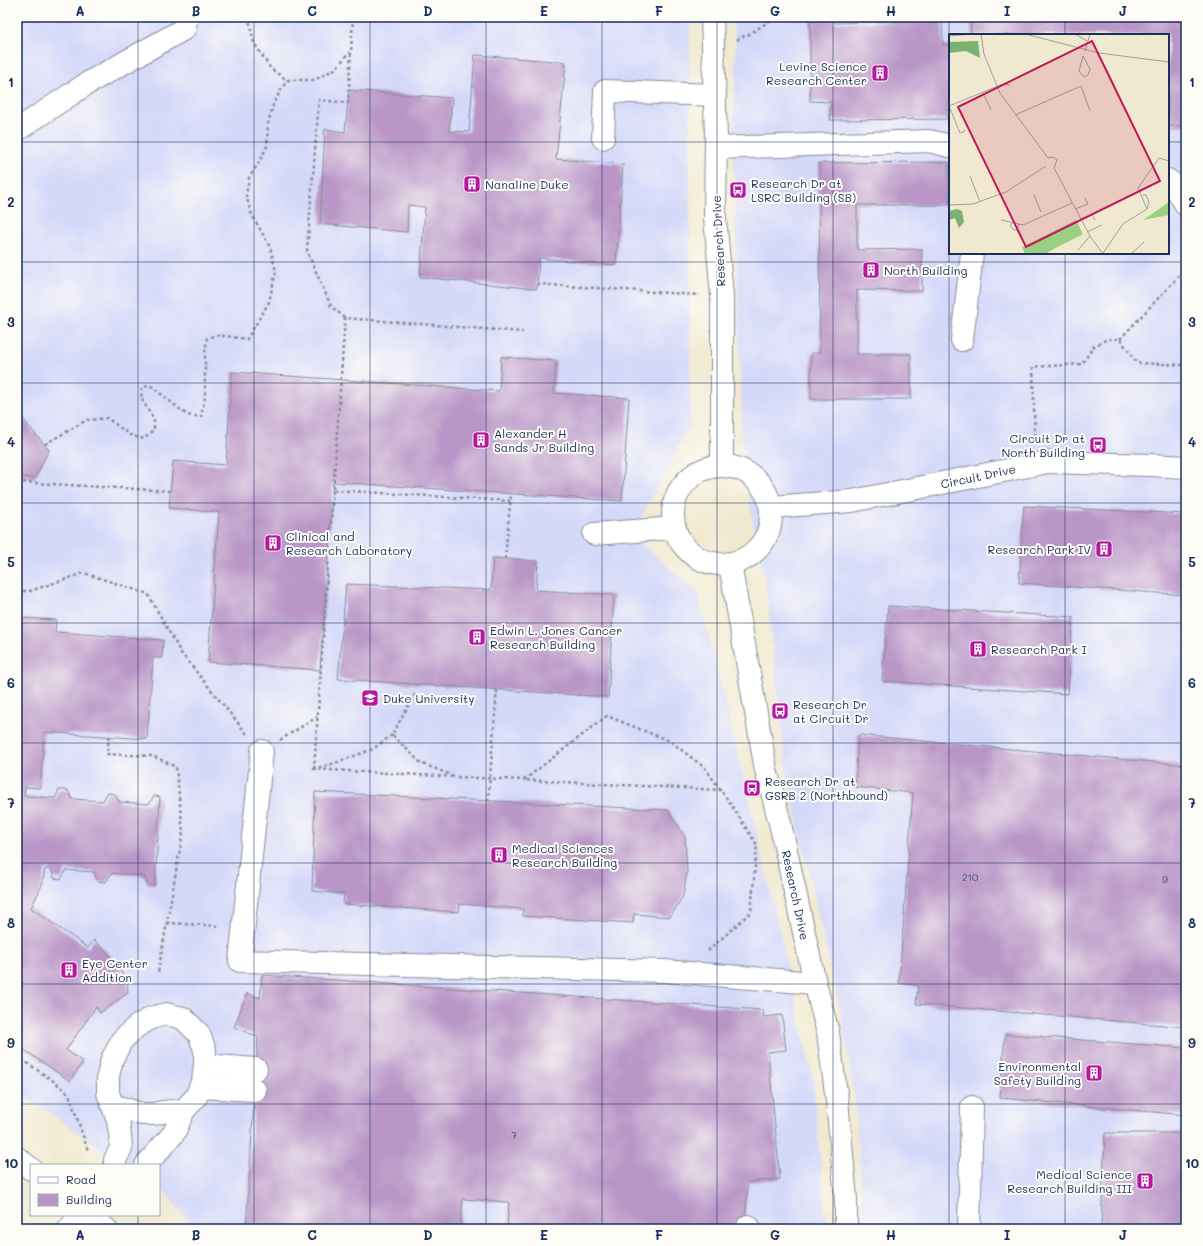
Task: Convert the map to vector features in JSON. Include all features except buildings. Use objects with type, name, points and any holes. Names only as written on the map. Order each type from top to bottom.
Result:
[{"type":"street","points":[[17,130],[88,83],[184,29],[187,17]]},
{"type":"street","name":"Research Drive","points":[[712,17],[716,148],[715,217],[722,296],[722,466]]},
{"type":"street","points":[[603,138],[605,91],[714,95]]},
{"type":"street","points":[[716,148],[929,141],[949,146]]},
{"type":"street","points":[[962,340],[972,254]]},
{"type":"street","name":"Circuit Drive","points":[[771,507],[852,501],[1048,462],[1151,465],[1186,468]]},
{"type":"street","points":[[722,466],[741,469],[752,476],[767,494],[771,507],[772,522],[766,538],[755,552],[741,561],[730,564],[715,564],[702,560],[682,544],[675,528],[673,510],[677,494],[686,481],[705,468],[722,466]]},
{"type":"street","points":[[594,534],[675,528]]},
{"type":"street","name":"Research Drive","points":[[730,564],[766,770],[780,822],[815,983],[828,1033],[837,1100],[846,1199],[846,1229]]},
{"type":"street","points":[[262,751],[240,961],[664,971],[815,983]]},
{"type":"street","points":[[115,1164],[114,1160],[121,1148],[118,1120],[108,1093],[108,1076],[112,1059],[122,1040],[136,1027],[151,1018],[166,1014],[183,1018],[199,1034],[205,1050],[206,1065],[203,1081],[196,1097],[184,1110],[174,1133],[147,1164]]},
{"type":"street","points":[[200,1087],[256,1080],[206,1065]]},
{"type":"street","points":[[112,1105],[142,1114],[184,1110]]},
{"type":"street","points":[[969,1229],[972,1108]]},
{"type":"street","points":[[17,1158],[30,1168]]},
{"type":"street","points":[[69,1229],[80,1216]]},
{"type":"street","points":[[91,1216],[106,1229]]},
{"type":"path","points":[[251,17],[249,19],[254,43],[271,69],[287,80],[314,80],[336,69],[351,51]]},
{"type":"path","points":[[352,17],[348,103],[319,100],[307,251],[332,306],[345,318],[523,332]]},
{"type":"path","points":[[735,41],[741,36],[748,35],[774,17],[807,17]]},
{"type":"path","points":[[45,444],[88,420],[107,418],[130,435],[144,439],[154,430],[154,420],[141,398],[142,388],[150,386],[187,415],[201,416],[205,397],[205,353],[207,338],[217,335],[247,338],[269,302],[276,271],[270,247],[252,215],[246,196],[249,178],[260,161],[267,146],[268,124],[274,102],[287,80]]},
{"type":"path","points":[[1120,339],[1180,275],[1186,272]]},
{"type":"path","points":[[537,284],[722,296]]},
{"type":"path","points":[[314,769],[345,318]]},
{"type":"path","points":[[1048,462],[1035,442],[1033,368],[1082,364],[1093,347],[1107,338],[1120,339]]},
{"type":"path","points":[[1120,339],[1137,363],[1186,365]]},
{"type":"path","points":[[17,482],[171,491]]},
{"type":"path","points":[[334,490],[510,502]]},
{"type":"path","points":[[506,559],[511,494]]},
{"type":"path","points":[[17,591],[30,591],[84,573],[148,594],[180,653],[262,751],[317,717]]},
{"type":"path","points":[[488,801],[497,690]]},
{"type":"path","points":[[314,769],[373,749],[392,735],[415,694]]},
{"type":"path","points":[[524,780],[607,716],[670,741],[705,768],[757,845],[751,912],[708,951],[702,954]]},
{"type":"path","points":[[392,735],[421,763],[456,777]]},
{"type":"path","points":[[110,736],[107,754],[153,756],[176,766],[183,832],[158,973]]},
{"type":"path","points":[[314,769],[721,790]]},
{"type":"path","points":[[167,923],[244,928]]},
{"type":"path","points":[[17,1056],[55,1082],[69,1094],[88,1151]]},
{"type":"shaded area","name":"Duke University","points":[[17,17],[690,17],[690,425],[641,517],[641,543],[698,593],[750,803],[813,1078],[826,1229],[195,1229],[163,1190],[160,1188],[160,1164],[125,1164],[17,1091]]},
{"type":"shaded area","points":[[731,17],[1186,17],[1186,1229],[864,1229],[855,1101],[843,1024],[787,776],[765,580],[749,501],[742,436],[733,139],[736,42]]},
{"type":"place","name":"Levine Science Research Center","points":[[880,73]]},
{"type":"place","name":"Nanaline Duke","points":[[472,184]]},
{"type":"place","name":"Research Dr at LSRC Building (SB)","points":[[738,190]]},
{"type":"place","name":"North Building","points":[[871,270]]},
{"type":"place","name":"Alexander H Sands Jr Building","points":[[481,440]]},
{"type":"place","name":"Circuit Dr at North Building","points":[[1098,445]]},
{"type":"place","name":"Clinical and Research Laboratory","points":[[273,543]]},
{"type":"place","name":"Research Park IV","points":[[1104,549]]},
{"type":"place","name":"Edwin L. Jones Cancer Research Building","points":[[477,637]]},
{"type":"place","name":"Research Park I","points":[[978,649]]},
{"type":"place","name":"Duke University","points":[[370,698]]},
{"type":"place","name":"Research Dr at Circuit Dr","points":[[780,711]]},
{"type":"place","name":"Research Dr at GSRB 2 (Northbound)","points":[[752,788]]},
{"type":"place","name":"Medical Sciences Research Building","points":[[499,855]]},
{"type":"place","name":"Eye Center Addition","points":[[69,970]]},
{"type":"place","name":"Environmental Safety Building","points":[[1094,1073]]},
{"type":"place","name":"Medical Science Research Building III","points":[[1145,1181]]}]
